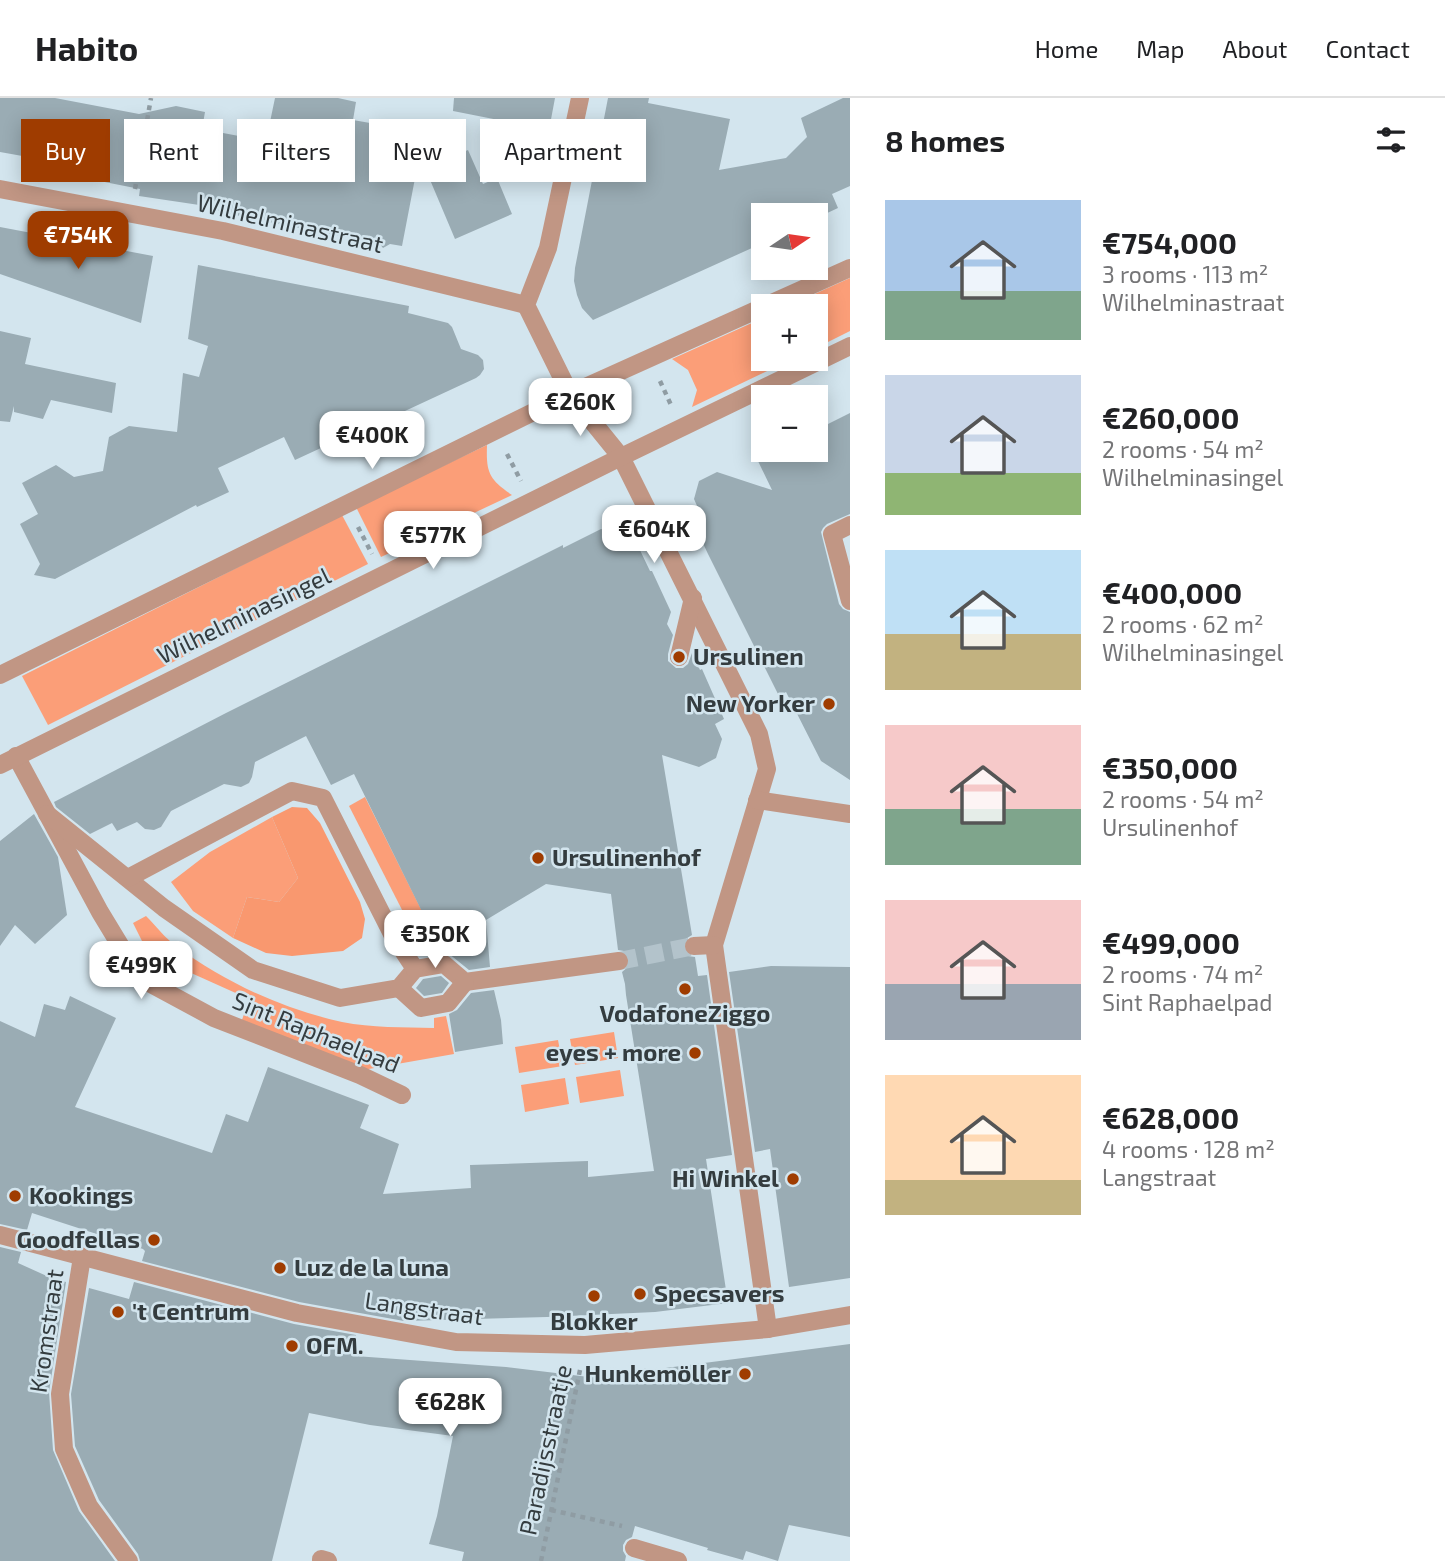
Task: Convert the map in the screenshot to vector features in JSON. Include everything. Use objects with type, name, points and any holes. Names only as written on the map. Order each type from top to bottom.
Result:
[{"type":"street","points":[[580,98],[548,248],[526,305],[570,394],[621,457],[759,734],[767,769],[715,946],[768,1329]]},
{"type":"street","name":"Wilhelminastraat","points":[[0,189],[223,231],[526,305]]},
{"type":"street","points":[[793,294],[850,268]]},
{"type":"street","points":[[0,675],[570,394],[751,313]]},
{"type":"street","name":"Wilhelminasingel","points":[[8,760],[850,346]]},
{"type":"street","points":[[850,525],[832,534],[850,601]]},
{"type":"street","points":[[679,657],[693,598]]},
{"type":"street","name":"Sint Raphaelpad","points":[[8,760],[47,814],[100,912],[140,978],[214,1018],[402,1094]]},
{"type":"street","points":[[128,878],[292,791],[323,799],[392,934],[415,969]]},
{"type":"street","points":[[757,800],[850,814]]},
{"type":"street","points":[[47,814],[164,908],[253,970],[340,998],[399,988],[415,969],[444,964],[466,982]]},
{"type":"street","points":[[694,946],[715,946]]},
{"type":"street","points":[[399,988],[421,1008],[448,1003],[466,982],[619,961]]},
{"type":"street","name":"Langstraat","points":[[0,1235],[297,1313],[456,1342],[585,1345],[768,1329],[850,1315]]},
{"type":"street","name":"Kromstraat","points":[[82,1257],[60,1394],[64,1449],[89,1506],[130,1561]]},
{"type":"street","points":[[634,1548],[678,1561]]},
{"type":"street","points":[[321,1561],[327,1561]]},
{"type":"path","points":[[131,214],[151,98]]},
{"type":"path","points":[[650,358],[682,427]]},
{"type":"path","points":[[495,432],[531,501]]},
{"type":"path","points":[[346,505],[383,575]]},
{"type":"path","name":"Paradijsstraatje","points":[[541,1561],[585,1345]]},
{"type":"path","points":[[551,1510],[639,1530],[634,1548]]},
{"type":"shaded area","points":[[850,278],[850,331],[828,342],[828,294],[815,294]]},
{"type":"shaded area","points":[[751,323],[751,371],[767,371],[692,407],[697,390],[688,370],[672,359]]},
{"type":"shaded area","points":[[487,445],[490,474],[512,495],[381,557],[356,507]]},
{"type":"shaded area","points":[[342,515],[368,564],[48,725],[22,676]]},
{"type":"shaded area","points":[[365,797],[438,943],[422,949],[349,806]]},
{"type":"shaded area","points":[[292,807],[307,808],[320,823],[360,902],[365,919],[362,938],[343,951],[292,956],[266,953],[233,938],[247,897],[279,902],[298,878],[272,817]]},
{"type":"shaded area","points":[[272,817],[298,878],[279,902],[247,897],[233,938],[193,911],[171,882],[210,852]]},
{"type":"shaded area","points":[[146,916],[172,943],[194,959],[255,993],[298,1010],[342,1022],[388,1027],[434,1028],[434,1018],[446,1016],[454,1054],[363,1070],[242,1020],[249,999],[160,959],[153,963],[133,923]]},
{"type":"shaded area","points":[[614,1032],[618,1058],[575,1065],[570,1039]]},
{"type":"shaded area","points":[[558,1040],[563,1066],[519,1073],[515,1047]]},
{"type":"shaded area","points":[[620,1070],[624,1096],[580,1103],[576,1077]]},
{"type":"shaded area","points":[[565,1078],[569,1104],[525,1112],[521,1085]]},
{"type":"building","points":[[0,98],[55,98],[139,114],[176,106],[205,112],[204,119],[124,119],[124,182],[223,182],[223,133],[237,136],[237,182],[355,182],[355,120],[369,123],[369,182],[414,182],[402,246],[390,244],[383,248],[379,243],[257,220],[206,206],[139,196],[140,189],[105,182],[110,182],[110,119],[21,119],[21,156],[0,152]]},
{"type":"building","points":[[275,98],[338,98],[356,102],[353,119],[271,119]]},
{"type":"building","points":[[454,98],[555,98],[551,119],[493,119],[453,111]]},
{"type":"building","points":[[608,98],[649,98],[648,103],[730,119],[719,170],[786,158],[807,137],[801,118],[843,98],[850,98],[850,186],[832,194],[838,208],[828,213],[828,203],[751,203],[751,248],[593,320],[582,308],[574,281],[592,182],[646,182],[646,119],[604,119]]},
{"type":"building","points":[[468,150],[480,182],[499,182],[512,214],[455,239],[431,182],[466,182]]},
{"type":"building","points":[[0,227],[153,256],[141,323],[0,274]]},
{"type":"building","points":[[198,265],[409,306],[408,313],[448,323],[461,349],[478,355],[483,360],[484,369],[476,378],[295,460],[284,437],[218,468],[229,492],[197,507],[196,505],[55,579],[34,575],[40,564],[20,524],[38,514],[22,483],[56,465],[74,477],[103,471],[109,437],[129,426],[177,432],[183,373],[199,377],[208,346],[188,339]]},
{"type":"building","points":[[0,331],[31,338],[25,364],[116,383],[112,413],[51,400],[43,419],[14,412],[14,406],[10,422],[0,421]]},
{"type":"building","points":[[850,413],[850,514],[827,524],[821,532],[839,604],[850,612],[850,780],[821,761],[786,692],[779,696],[692,520],[701,515],[694,499],[699,481],[717,472],[772,490],[758,462],[828,462],[828,424]]},
{"type":"building","points":[[601,529],[620,535],[628,551],[638,546],[671,612],[667,624],[673,635],[668,661],[676,668],[683,668],[688,664],[692,653],[724,719],[715,724],[722,739],[716,758],[699,767],[662,755],[692,935],[684,940],[683,947],[688,956],[695,957],[698,976],[707,975],[732,1155],[706,1159],[728,1303],[655,1312],[404,1321],[299,1302],[142,1261],[145,1251],[143,1249],[32,1213],[27,1230],[0,1224],[0,1021],[35,1037],[44,1004],[65,1010],[70,996],[116,1018],[75,1107],[212,1153],[226,1114],[248,1122],[268,1067],[369,1105],[360,1128],[399,1144],[383,1194],[471,1188],[470,1165],[588,1161],[588,1177],[654,1171],[622,972],[629,966],[630,959],[624,951],[618,950],[611,894],[546,884],[486,920],[490,967],[469,970],[448,953],[436,954],[437,942],[354,774],[331,785],[306,736],[255,762],[249,783],[241,787],[224,784],[171,811],[161,827],[154,830],[145,829],[137,822],[117,831],[112,823],[90,834],[56,807],[54,802],[226,713],[563,545],[563,548]]},
{"type":"building","points":[[34,814],[58,857],[67,915],[35,944],[15,925],[0,946],[0,841]]},
{"type":"building","points":[[771,966],[850,967],[850,1278],[789,1287],[770,1149],[755,1152],[729,972]]},
{"type":"building","points":[[441,976],[449,983],[442,993],[424,996],[416,988],[423,979]]},
{"type":"building","points":[[494,990],[503,1044],[455,1052],[449,1014],[457,1010],[471,993]]},
{"type":"building","points":[[0,1247],[21,1252],[18,1263],[66,1282],[49,1392],[53,1450],[79,1511],[115,1561],[0,1561]]},
{"type":"building","points":[[134,1282],[294,1324],[356,1335],[355,1356],[506,1367],[589,1377],[590,1371],[650,1370],[850,1344],[850,1537],[789,1525],[778,1561],[746,1551],[743,1560],[635,1526],[632,1537],[623,1545],[625,1561],[462,1561],[464,1552],[429,1544],[453,1436],[370,1425],[309,1413],[272,1561],[140,1561],[138,1554],[99,1500],[75,1446],[71,1394],[89,1288],[129,1299]]},
{"type":"tunnel","points":[[619,961],[694,946]]},
{"type":"place","name":"Ursulinen","points":[[679,657]]},
{"type":"place","name":"New Yorker","points":[[829,704]]},
{"type":"place","name":"Ursulinenhof","points":[[538,858]]},
{"type":"place","name":"VodafoneZiggo","points":[[685,989]]},
{"type":"place","name":"eyes + more","points":[[695,1053]]},
{"type":"place","name":"Hi Winkel","points":[[793,1179]]},
{"type":"place","name":"Kookings","points":[[15,1196]]},
{"type":"place","name":"Goodfellas","points":[[154,1240]]},
{"type":"place","name":"Luz de la luna","points":[[280,1268]]},
{"type":"place","name":"Specsavers","points":[[640,1294]]},
{"type":"place","name":"Blokker","points":[[594,1296]]},
{"type":"place","name":"'t Centrum","points":[[118,1312]]},
{"type":"place","name":"OFM.","points":[[292,1346]]},
{"type":"place","name":"Hunkemöller","points":[[745,1374]]}]
